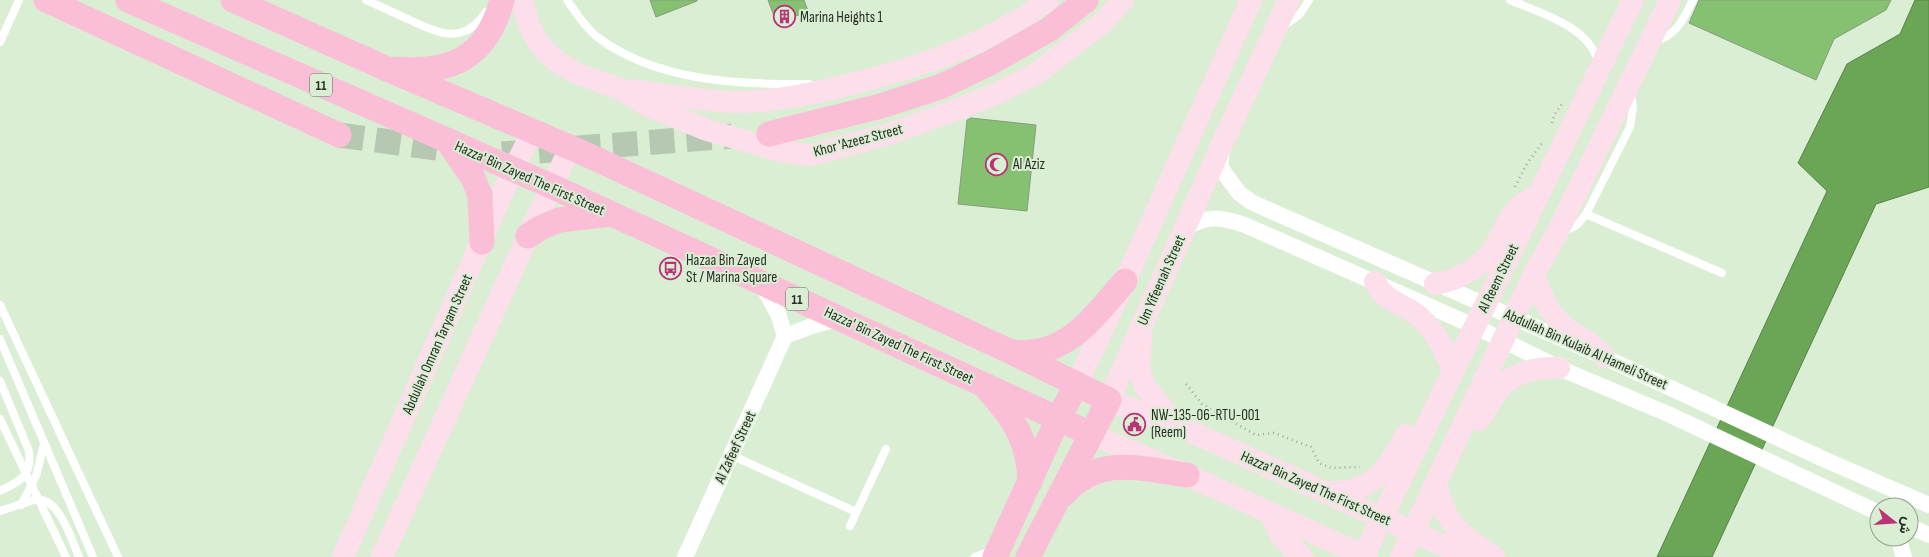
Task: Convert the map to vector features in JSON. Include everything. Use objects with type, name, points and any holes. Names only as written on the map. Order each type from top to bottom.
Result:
[{"type":"main road","points":[[46,0],[339,135]]},
{"type":"main road","name":"Hazza' Bin Zayed The First Street","points":[[128,0],[552,186],[1058,419],[1187,475],[1365,557]]},
{"type":"main road","name":"Hazza' Bin Zayed The First Street","points":[[233,0],[581,152],[1109,400],[1178,426],[1470,557]]},
{"type":"main road","points":[[385,68],[422,69],[441,66],[467,57],[488,36],[502,0]]},
{"type":"main road","name":"Khor 'Azeez Street","points":[[522,0],[529,25],[541,46],[556,61],[578,74],[620,89],[646,105],[707,130],[780,150],[811,155],[889,134],[995,94],[1037,73],[1102,23],[1123,0]]},
{"type":"main road","points":[[620,89],[734,102],[800,96],[900,72],[974,44],[1024,18],[1048,0]]},
{"type":"main road","points":[[769,134],[881,106],[942,86],[992,62],[1050,30],[1086,0]]},
{"type":"main road","points":[[1205,99],[1240,0]]},
{"type":"main road","points":[[997,552],[1058,419],[1077,384],[1125,281],[1251,0]]},
{"type":"main road","points":[[1276,30],[1279,0]]},
{"type":"main road","name":"Um Yifeenah Street","points":[[1028,557],[1109,400],[1143,319],[1289,0]]},
{"type":"main road","name":"Al Reem Street","points":[[1365,557],[1431,415],[1633,0]]},
{"type":"main road","name":"Al Reem Street","points":[[1401,557],[1534,274],[1556,234],[1670,0]]},
{"type":"main road","name":"Abdullah Omran Taryam Street","points":[[343,557],[532,132]]},
{"type":"main road","points":[[447,140],[473,178],[480,195],[482,242]]},
{"type":"main road","points":[[382,557],[570,148]]},
{"type":"main road","points":[[1435,284],[1458,278],[1470,271],[1496,245],[1514,210],[1521,204],[1538,196]]},
{"type":"main road","points":[[528,236],[540,228],[560,220],[612,214]]},
{"type":"main road","points":[[1534,274],[1543,298],[1558,320],[1566,328],[1597,347],[1604,357]]},
{"type":"main road","points":[[1009,352],[1043,350],[1064,343],[1084,327],[1125,281]]},
{"type":"main road","points":[[1375,282],[1379,290],[1388,299],[1416,315],[1424,322],[1437,338],[1454,370]]},
{"type":"main road","points":[[1143,319],[1139,362],[1140,376],[1149,392],[1178,426]]},
{"type":"main road","points":[[1459,436],[1476,424],[1495,395],[1509,380],[1526,371],[1559,368]]},
{"type":"main road","points":[[983,384],[1005,409],[1021,436],[1028,458],[1030,482]]},
{"type":"main road","points":[[1323,492],[1355,489],[1372,481],[1392,461],[1413,426],[1431,415]]},
{"type":"main road","points":[[1054,505],[1074,482],[1102,468],[1129,467],[1187,475]]},
{"type":"main road","points":[[1436,482],[1444,511],[1451,523],[1471,543],[1494,557]]},
{"type":"main road","points":[[1270,513],[1281,536],[1302,557]]},
{"type":"street","name":"Abdullah Bin Kulaib Al Hameli Street","points":[[1222,144],[1220,167],[1239,193],[1253,203],[1604,357],[1820,458],[1929,505]]},
{"type":"street","points":[[1254,228],[1261,211],[1267,209]]},
{"type":"street","name":"Abdullah Bin Kulaib Al Hameli Street","points":[[1185,228],[1200,220],[1218,219],[1230,220],[1254,228],[1474,326],[1559,368],[1668,414],[1869,508]]},
{"type":"street","points":[[761,283],[778,314],[785,336],[840,318]]},
{"type":"street","name":"Al Zafeef Street","points":[[684,557],[785,336]]},
{"type":"lane","points":[[0,42],[18,0]]},
{"type":"lane","points":[[366,0],[435,32],[451,35],[459,34],[474,26],[480,21],[494,0]]},
{"type":"lane","points":[[567,0],[579,19],[596,35],[619,51],[669,70],[705,78],[752,84],[853,84]]},
{"type":"lane","points":[[1276,30],[1300,14],[1309,0]]},
{"type":"lane","points":[[1510,0],[1568,26],[1584,38],[1596,54],[1600,70]]},
{"type":"lane","points":[[1649,43],[1666,38],[1676,30],[1684,19],[1693,0]]},
{"type":"lane","points":[[1556,234],[1577,225],[1586,214],[1630,127],[1633,107],[1629,85]]},
{"type":"lane","points":[[1586,214],[1722,273]]},
{"type":"lane","points":[[0,305],[118,557]]},
{"type":"lane","points":[[0,339],[93,557]]},
{"type":"lane","points":[[0,381],[29,451],[29,467],[20,481],[0,491]]},
{"type":"lane","points":[[0,419],[66,557]]},
{"type":"lane","points":[[21,505],[36,476],[44,444]]},
{"type":"lane","points":[[850,526],[886,448]]},
{"type":"lane","points":[[731,455],[856,512]]},
{"type":"lane","points":[[0,511],[34,500],[43,501],[53,506],[61,518],[79,557]]},
{"type":"lane","points":[[975,557],[997,552]]},
{"type":"path","points":[[1552,126],[1554,115],[1564,102]]},
{"type":"path","points":[[1513,191],[1526,165],[1546,139]]},
{"type":"path","points":[[1186,384],[1202,404],[1256,435],[1274,433],[1311,447],[1319,463],[1331,468],[1360,467]]},
{"type":"shaded area","points":[[1915,0],[1929,0],[1929,187],[1876,204],[1712,557],[1657,557],[1827,191],[1798,163],[1847,64],[1900,34]]},
{"type":"building","points":[[650,0],[697,0],[697,1],[656,17]]},
{"type":"building","name":"Marina Heights 1","points":[[768,0],[804,0],[808,11],[777,24]]},
{"type":"building","points":[[1699,0],[1891,0],[1886,10],[1834,39],[1816,80],[1689,23]]},
{"type":"building","name":"Al Aziz","points":[[971,118],[1036,125],[1027,211],[958,204],[967,120]]},
{"type":"tunnel","points":[[339,135],[465,152]]},
{"type":"tunnel","points":[[502,154],[732,136]]},
{"type":"place","name":"Marina Heights 1","points":[[784,17]]},
{"type":"place","name":"Al Aziz","points":[[997,164]]},
{"type":"place","name":"Hazaa Bin Zayed St / Marina Square","points":[[670,269]]},
{"type":"place","name":"NW-135-06-RTU-001 (Reem)","points":[[1135,424]]}]
